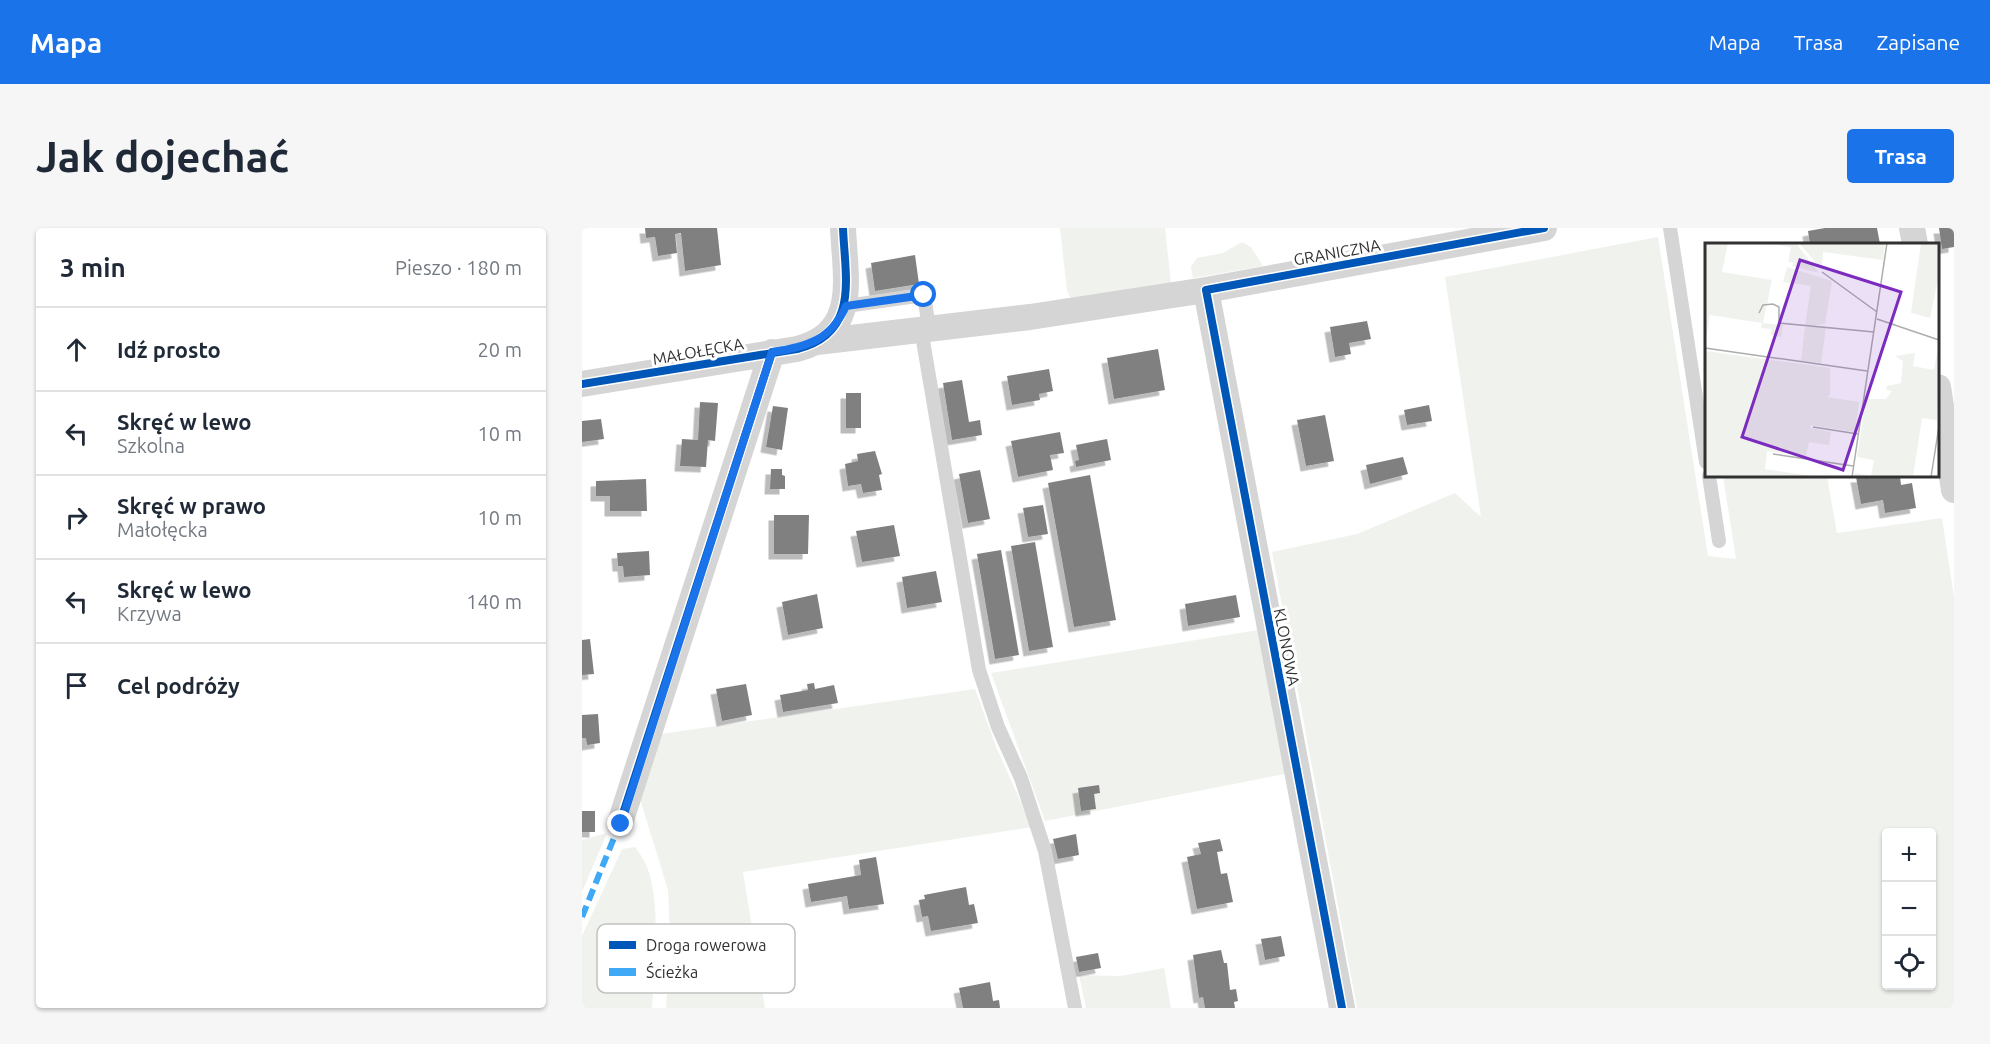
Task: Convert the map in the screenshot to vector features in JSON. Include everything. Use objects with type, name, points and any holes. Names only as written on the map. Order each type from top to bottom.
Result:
[{"type":"street","points":[[817,342],[836,324],[846,306],[843,228]]},
{"type":"street","name":"GRANICZNA","points":[[817,342],[1030,317],[1206,290],[1544,228]]},
{"type":"street","points":[[1912,228],[1915,243]]},
{"type":"street","name":"KLONOWA","points":[[1206,290],[1342,1008]]},
{"type":"street","name":"MAŁOŁĘCKA","points":[[582,384],[797,349],[817,342]]},
{"type":"street","points":[[621,824],[772,352]]},
{"type":"street","points":[[1939,393],[1954,490]]},
{"type":"lane","points":[[1670,228],[1705,449]]},
{"type":"lane","points":[[846,306],[924,295],[925,328],[979,670],[1046,851],[1075,1008]]},
{"type":"lane","points":[[1708,477],[1719,542]]},
{"type":"shaded area","points":[[1060,228],[1165,228],[1171,283],[1072,301],[1067,291]]},
{"type":"shaded area","points":[[1658,237],[1708,556],[1736,559],[1723,477],[1827,477],[1837,533],[1942,518],[1954,597],[1954,1008],[1357,1008],[1272,552],[1357,534],[1455,493],[1481,517],[1445,277]]},
{"type":"shaded area","points":[[1242,242],[1251,247],[1263,266],[1193,278],[1191,267],[1197,258],[1223,253]]},
{"type":"shaded area","points":[[1258,630],[1285,774],[1045,821],[991,673]]},
{"type":"shaded area","points":[[975,689],[997,749],[1032,827],[743,872],[751,924],[670,924],[668,890],[640,799],[660,734]]},
{"type":"shaded area","points":[[607,833],[582,892],[582,840]]},
{"type":"shaded area","points":[[635,847],[646,864],[654,898],[656,924],[597,924],[597,993],[653,993],[652,1008],[582,1008],[582,936],[622,849]]},
{"type":"shaded area","points":[[1164,968],[1171,1008],[1086,1008],[1079,975],[1120,976]]},
{"type":"shaded area","points":[[667,993],[763,993],[765,1008],[666,1008]]},
{"type":"building","points":[[645,228],[717,228],[721,265],[685,271],[681,233],[675,234],[677,253],[658,256],[655,237],[646,238]]},
{"type":"building","points":[[1825,228],[1877,228],[1880,243],[1810,243],[1808,231]]},
{"type":"building","points":[[1939,228],[1954,228],[1954,247],[1942,249]]},
{"type":"building","points":[[915,255],[919,284],[875,291],[871,263]]},
{"type":"building","points":[[1367,321],[1371,339],[1349,343],[1351,354],[1335,357],[1330,327]]},
{"type":"building","points":[[1158,349],[1165,390],[1114,399],[1107,358]]},
{"type":"building","points":[[1049,369],[1053,391],[1039,394],[1040,400],[1012,405],[1007,376]]},
{"type":"building","points":[[962,380],[969,422],[980,420],[982,435],[952,440],[943,383]]},
{"type":"building","points":[[846,393],[861,393],[861,428],[846,428]]},
{"type":"building","points":[[700,402],[718,403],[715,441],[708,440],[706,467],[680,466],[682,439],[698,440]]},
{"type":"building","points":[[1429,405],[1432,421],[1407,425],[1404,410]]},
{"type":"building","points":[[773,406],[788,408],[782,450],[766,447]]},
{"type":"building","points":[[1325,415],[1334,461],[1306,466],[1297,420]]},
{"type":"building","points":[[601,419],[604,439],[582,442],[582,421]]},
{"type":"building","points":[[1060,432],[1064,453],[1050,455],[1053,470],[1018,477],[1011,441]]},
{"type":"building","points":[[1107,439],[1111,460],[1076,467],[1075,461],[1079,460],[1076,445]]},
{"type":"building","points":[[875,451],[882,474],[879,475],[882,490],[863,493],[861,484],[848,486],[845,464],[858,461],[857,454]]},
{"type":"building","points":[[1403,457],[1408,474],[1370,484],[1366,465]]},
{"type":"building","points":[[771,469],[782,469],[782,475],[785,476],[785,489],[770,489]]},
{"type":"building","points":[[980,470],[990,519],[968,523],[959,474]]},
{"type":"building","points":[[1090,475],[1116,620],[1074,627],[1048,483]]},
{"type":"building","points":[[1856,477],[1900,477],[1901,485],[1912,483],[1916,508],[1885,513],[1883,500],[1861,504]]},
{"type":"building","points":[[646,479],[647,511],[610,511],[610,496],[596,496],[596,481]]},
{"type":"building","points":[[1043,505],[1048,534],[1028,537],[1023,508]]},
{"type":"building","points":[[774,515],[809,515],[808,554],[774,554]]},
{"type":"building","points":[[894,525],[900,556],[862,562],[856,531]]},
{"type":"building","points":[[1035,542],[1053,647],[1029,651],[1011,546]]},
{"type":"building","points":[[1001,550],[1019,655],[995,659],[977,554]]},
{"type":"building","points":[[649,551],[650,575],[624,577],[623,566],[618,566],[617,553]]},
{"type":"building","points":[[936,571],[942,602],[907,608],[902,577]]},
{"type":"building","points":[[817,594],[823,628],[788,635],[782,602]]},
{"type":"building","points":[[1236,595],[1240,617],[1188,626],[1185,604]]},
{"type":"building","points":[[590,639],[594,674],[582,675],[582,640]]},
{"type":"building","points":[[814,683],[815,689],[834,685],[838,703],[783,712],[780,695],[808,690],[807,684]]},
{"type":"building","points":[[746,684],[752,715],[722,721],[716,689]]},
{"type":"building","points":[[598,714],[600,743],[587,745],[586,738],[582,738],[582,715]]},
{"type":"building","points":[[1099,785],[1100,793],[1094,794],[1096,809],[1081,811],[1078,788]]},
{"type":"building","points":[[582,811],[595,811],[595,832],[582,832]]},
{"type":"building","points":[[1076,834],[1079,855],[1058,859],[1053,839]]},
{"type":"building","points":[[1220,839],[1223,851],[1217,852],[1221,874],[1227,873],[1233,902],[1197,909],[1187,857],[1201,854],[1198,843]]},
{"type":"building","points":[[876,857],[884,904],[849,909],[847,896],[811,902],[808,884],[861,875],[859,860]]},
{"type":"building","points":[[966,887],[969,905],[974,904],[978,923],[931,931],[928,916],[922,917],[919,900],[925,899],[924,895]]},
{"type":"building","points":[[1281,936],[1285,956],[1265,960],[1261,939]]},
{"type":"building","points":[[1221,950],[1224,963],[1227,963],[1230,990],[1236,989],[1238,1001],[1234,1002],[1235,1008],[1205,1008],[1203,997],[1199,998],[1193,955]]},
{"type":"building","points":[[1098,953],[1101,968],[1079,972],[1076,957]]},
{"type":"building","points":[[990,982],[993,1001],[999,1000],[1000,1008],[963,1008],[959,988]]},
{"type":"marked path","points":[[582,917],[620,823]]},
{"type":"cycle path","points":[[582,384],[797,349],[817,341],[831,330],[840,317],[844,301],[846,266],[843,228]]},
{"type":"cycle path","points":[[1342,1008],[1206,290],[1544,228]]},
{"type":"cycle path","points":[[620,823],[772,352]]},
{"type":"route","points":[[621,824],[772,352],[797,349],[817,342],[827,335],[841,318],[846,306],[924,295]]}]
